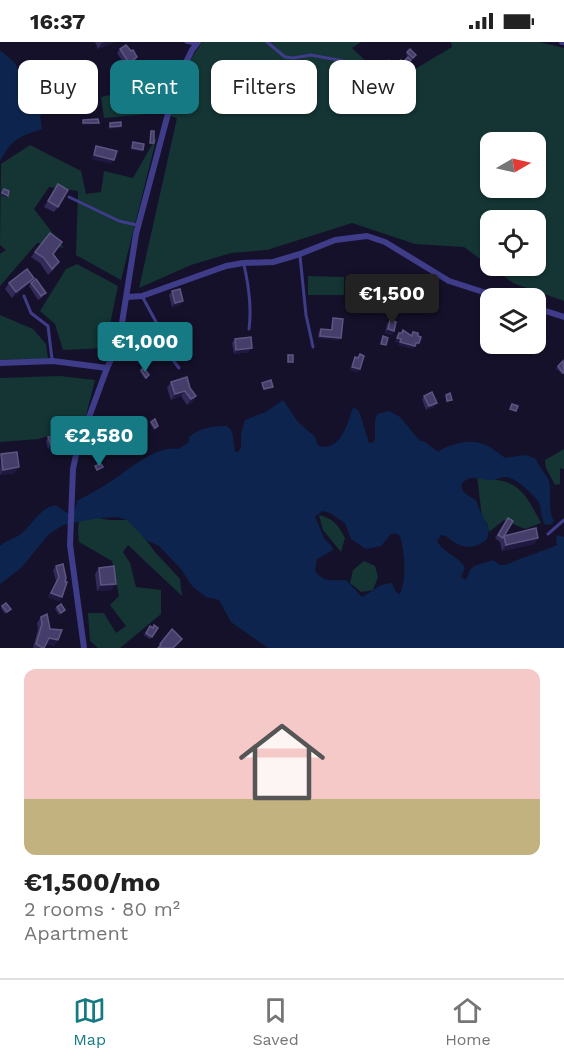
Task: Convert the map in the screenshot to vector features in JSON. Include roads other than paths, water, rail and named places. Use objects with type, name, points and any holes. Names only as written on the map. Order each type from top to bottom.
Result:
[{"type":"street","points":[[84,648],[69,532],[77,450],[118,342],[138,226],[177,80],[197,43]]},
{"type":"street","points":[[127,297],[142,296],[226,266],[273,262],[335,240],[367,236],[376,238],[448,280],[480,291]]},
{"type":"street","points":[[546,311],[564,317]]},
{"type":"street","points":[[0,363],[53,361],[107,368]]},
{"type":"lane","points":[[186,42],[197,43]]},
{"type":"lane","points":[[267,42],[285,57],[310,55],[337,60]]},
{"type":"lane","points":[[69,198],[119,221],[138,226]]},
{"type":"lane","points":[[300,254],[306,315],[313,347]]},
{"type":"lane","points":[[243,263],[249,285],[251,312],[249,329]]},
{"type":"lane","points":[[24,296],[31,313],[48,326],[53,361]]},
{"type":"lane","points":[[142,296],[162,333],[169,356],[179,368]]},
{"type":"lane","points":[[548,534],[564,520]]},
{"type":"water","points":[[0,50],[15,63],[18,69],[18,114],[42,114],[40,116],[42,129],[16,140],[0,161]]},
{"type":"water","points":[[283,400],[298,422],[315,437],[318,446],[326,447],[338,441],[346,428],[353,407],[359,411],[369,443],[375,440],[377,414],[389,411],[400,417],[419,440],[438,452],[463,442],[477,442],[494,449],[505,458],[526,455],[536,459],[549,481],[551,512],[554,521],[552,524],[545,525],[537,500],[514,480],[506,477],[490,480],[472,478],[462,483],[462,487],[464,492],[477,502],[487,524],[487,539],[471,547],[455,543],[441,535],[437,541],[465,568],[461,577],[466,580],[474,566],[493,560],[500,565],[505,565],[557,545],[557,535],[564,537],[564,648],[268,648],[231,622],[219,600],[206,597],[192,586],[181,569],[159,546],[146,540],[127,520],[117,517],[63,525],[49,534],[21,568],[0,584],[0,546],[21,534],[36,517],[49,507],[55,505],[69,514],[75,510],[77,501],[104,486],[141,460],[160,451],[179,449],[189,442],[189,437],[206,428],[227,426],[233,436],[235,452],[238,452],[241,448],[241,434],[245,420],[266,412]],"holes":[[[322,511],[330,513],[345,523],[351,539],[366,549],[381,546],[391,534],[396,533],[400,536],[404,565],[404,580],[400,594],[396,592],[392,583],[387,583],[362,597],[346,580],[329,580],[318,575],[315,571],[317,559],[333,550],[325,540],[315,517]]]}]
